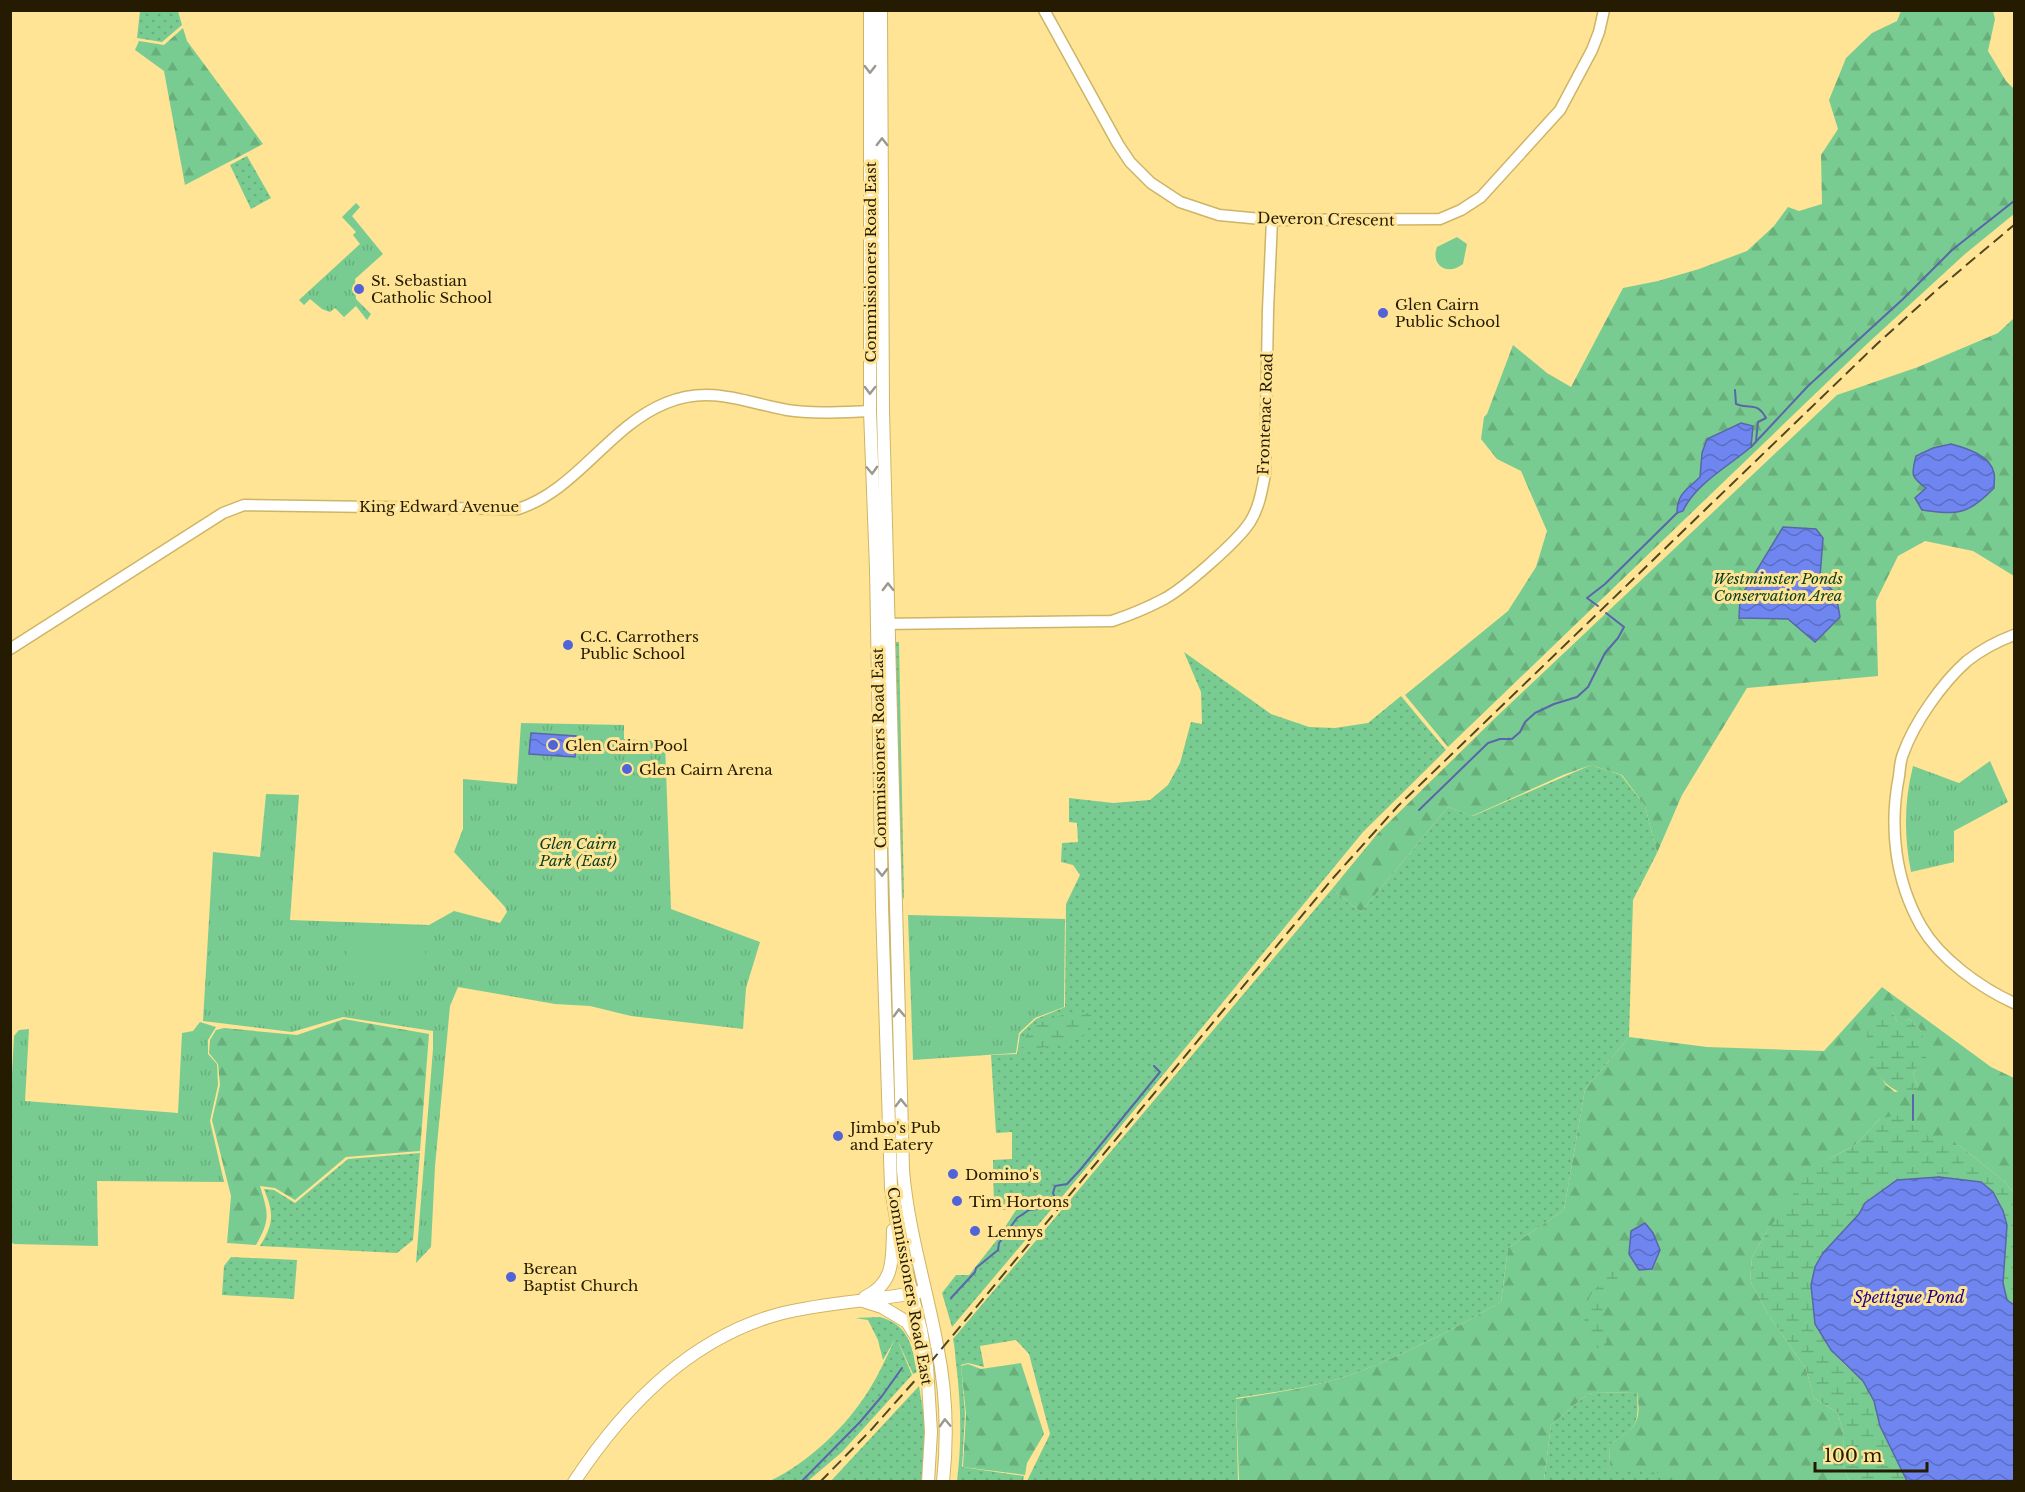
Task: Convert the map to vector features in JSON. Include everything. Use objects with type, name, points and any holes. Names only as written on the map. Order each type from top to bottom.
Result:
[{"type":"main road","name":"Commissioners Road East","points":[[870,10],[870,411],[883,624],[903,1170],[929,1384],[931,1432],[928,1482]]},
{"type":"main road","name":"Commissioners Road East","points":[[881,10],[882,907],[893,1209],[918,1292],[937,1344],[945,1402],[944,1482]]},
{"type":"main road","points":[[859,1300],[877,1292],[886,1280],[892,1263],[893,1209]]},
{"type":"main road","points":[[574,1482],[611,1431],[634,1405],[672,1370],[696,1352],[742,1327],[782,1313],[918,1292]]},
{"type":"main road","points":[[859,1300],[882,1307],[907,1323],[925,1349]]},
{"type":"street","name":"Deveron Crescent","points":[[1044,10],[1118,144],[1130,162],[1151,183],[1197,209],[1219,215],[1272,220],[1431,220],[1440,219],[1461,210],[1481,197],[1497,181],[1560,110],[1592,50],[1604,10]]},
{"type":"street","name":"Frontenac Road","points":[[883,624],[1112,621],[1166,598],[1237,539],[1251,522],[1260,498],[1265,474],[1272,220]]},
{"type":"street","name":"King Edward Avenue","points":[[10,649],[224,513],[244,505],[518,509],[537,503],[633,423],[665,403],[689,396],[730,396],[789,410],[870,411]]},
{"type":"street","points":[[2014,635],[1997,642],[1967,661],[1927,706],[1903,754],[1893,820],[1897,856],[1905,891],[1922,927],[1940,950],[1968,976],[1993,994],[2014,1003]]},
{"type":"green space","points":[[140,11],[178,11],[182,25],[162,42],[137,38]]},
{"type":"green space","points":[[1901,11],[1993,11],[1995,19],[1988,51],[2006,81],[2014,89],[2014,214],[1965,254],[1868,343],[1448,747],[1405,695],[1508,611],[1536,567],[1547,531],[1521,471],[1497,459],[1481,439],[1484,417],[1513,345],[1547,373],[1571,387],[1623,288],[1699,269],[1747,251],[1774,226],[1788,207],[1799,211],[1822,204],[1821,155],[1838,129],[1829,100],[1846,58],[1872,33],[1897,21]]},
{"type":"green space","points":[[183,28],[187,41],[263,144],[185,185],[164,71],[135,50],[139,41],[164,45]]},
{"type":"green space","points":[[247,156],[271,198],[251,209],[230,165]]},
{"type":"green space","points":[[356,203],[360,207],[352,216],[383,254],[355,279],[356,299],[371,314],[367,320],[356,306],[344,317],[335,308],[330,312],[322,309],[310,299],[304,305],[299,300],[360,244],[353,235],[356,232],[342,217]]},
{"type":"green space","points":[[1457,237],[1467,244],[1463,264],[1446,269],[1438,264],[1435,254],[1437,247]]},
{"type":"green space","name":"Westminster Ponds Conservation Area","points":[[2014,318],[2014,576],[1973,551],[1925,541],[1898,556],[1876,601],[1878,676],[1747,688],[1682,795],[1657,853],[1645,806],[1622,775],[1591,765],[1563,775],[1472,816],[1448,807],[1361,912],[1332,889],[1378,833],[1492,721],[1837,395],[1918,367],[1998,333]]},
{"type":"green space","points":[[895,642],[899,642],[904,899],[900,894]]},
{"type":"green space","points":[[1184,652],[1271,714],[1309,727],[1335,728],[1368,723],[1401,696],[1446,750],[1363,832],[952,1327],[942,1293],[956,1275],[969,1275],[996,1241],[1016,1210],[994,1210],[993,1160],[1012,1159],[1012,1132],[996,1133],[991,1055],[1017,1054],[1020,1034],[1036,1019],[1065,1007],[1066,904],[1080,875],[1073,865],[1061,862],[1062,843],[1078,842],[1077,823],[1069,822],[1069,798],[1113,803],[1150,800],[1168,785],[1180,763],[1191,722],[1202,724],[1201,692]]},
{"type":"green space","name":"Glen Cairn Park (East)","points":[[521,723],[624,725],[624,739],[665,742],[671,909],[760,942],[746,988],[743,1029],[631,1016],[590,1006],[555,1004],[458,987],[450,1006],[435,1166],[431,1247],[416,1263],[433,1031],[343,1017],[292,1032],[203,1021],[213,852],[260,857],[266,794],[299,795],[290,920],[429,925],[454,911],[500,923],[507,912],[505,907],[454,852],[463,829],[463,779],[517,784]]},
{"type":"green space","points":[[1990,761],[2008,802],[1954,831],[1954,862],[1911,872],[1906,819],[1913,766],[1959,783]]},
{"type":"green space","points":[[1591,765],[1621,775],[1645,806],[1657,853],[1633,900],[1629,1037],[1585,1089],[1564,1210],[1508,1248],[1501,1302],[1391,1359],[1353,1374],[1310,1386],[1236,1398],[1238,1481],[1027,1481],[1050,1434],[1029,1354],[1016,1340],[980,1346],[984,1367],[968,1363],[961,1365],[965,1414],[962,1467],[1024,1476],[1023,1481],[957,1481],[960,1422],[953,1339],[1332,889],[1361,912],[1448,807],[1473,816]]},
{"type":"green space","points":[[908,915],[1065,919],[1064,1007],[1035,1018],[1019,1033],[1016,1053],[913,1060]]},
{"type":"green space","points":[[425,933],[426,980],[347,982],[346,935]]},
{"type":"green space","points":[[1882,987],[1991,1067],[2014,1078],[2014,1193],[2005,1182],[1960,1146],[1939,1144],[1913,1121],[1880,1119],[1855,1145],[1829,1159],[1784,1209],[1752,1257],[1750,1281],[1768,1314],[1806,1369],[1814,1398],[1838,1413],[1844,1436],[1843,1466],[1849,1481],[1679,1482],[1656,1473],[1610,1471],[1609,1445],[1635,1424],[1638,1411],[1637,1392],[1592,1393],[1551,1425],[1544,1480],[1551,1481],[1239,1481],[1236,1399],[1310,1386],[1353,1374],[1428,1341],[1501,1302],[1508,1248],[1564,1210],[1585,1089],[1629,1037],[1707,1047],[1824,1051]],"holes":[[[1892,1011],[1897,1022],[1905,1022],[1909,1019],[1922,1032],[1913,1074],[1918,1087],[1895,1092],[1886,1085],[1876,1070]]]},
{"type":"green space","points":[[1887,1006],[1897,1022],[1909,1019],[1922,1032],[1927,1063],[1916,1068],[1913,1074],[1918,1087],[1916,1094],[1901,1092],[1888,1085],[1870,1059],[1867,1044],[1868,1028],[1875,1015]]},
{"type":"green space","points":[[1072,1013],[1091,1013],[1091,1025],[1082,1037],[1068,1038],[1064,1045],[1030,1049],[1022,1047],[1024,1039],[1034,1027],[1048,1019]]},
{"type":"green space","points":[[344,1019],[429,1034],[420,1151],[346,1157],[295,1200],[275,1188],[260,1186],[267,1216],[264,1229],[256,1245],[227,1243],[231,1196],[212,1120],[220,1085],[218,1064],[209,1053],[210,1040],[216,1030],[224,1028],[297,1035]]},
{"type":"green space","points":[[200,1022],[216,1027],[208,1040],[208,1054],[217,1064],[218,1085],[210,1121],[224,1182],[97,1181],[98,1246],[14,1244],[11,1242],[10,1114],[14,1036],[19,1030],[29,1029],[25,1101],[178,1113],[182,1033],[193,1031]]},
{"type":"green space","points":[[1895,1115],[1913,1120],[1939,1143],[1960,1146],[2005,1182],[2014,1193],[2014,1305],[2007,1300],[2003,1283],[2007,1225],[1993,1192],[1982,1182],[1939,1177],[1897,1180],[1865,1203],[1859,1214],[1823,1253],[1824,1338],[1831,1350],[1863,1381],[1874,1401],[1880,1426],[1907,1481],[1849,1481],[1843,1466],[1844,1436],[1838,1413],[1814,1398],[1806,1369],[1768,1314],[1750,1281],[1752,1257],[1807,1174],[1855,1145],[1880,1119]]},
{"type":"green space","points":[[420,1153],[413,1240],[397,1253],[260,1246],[268,1231],[271,1218],[270,1205],[264,1189],[274,1190],[295,1203],[348,1159]]},
{"type":"green space","points":[[231,1257],[297,1260],[294,1299],[222,1295],[224,1266]]},
{"type":"green space","points":[[1612,1271],[1617,1273],[1618,1286],[1611,1292],[1604,1304],[1602,1319],[1607,1342],[1599,1349],[1588,1336],[1585,1328],[1585,1311],[1591,1295]]},
{"type":"green space","points":[[880,1317],[898,1326],[908,1338],[918,1372],[913,1374],[896,1337],[912,1375],[842,1452],[808,1481],[770,1481],[812,1454],[838,1430],[860,1404],[880,1371],[895,1339],[883,1360],[878,1340],[868,1320],[855,1318]]},
{"type":"green space","points":[[1021,1363],[1044,1434],[1027,1463],[1025,1475],[963,1467],[966,1414],[961,1366],[968,1364],[981,1369]]},
{"type":"green space","points":[[919,1386],[926,1429],[924,1481],[830,1482]]},
{"type":"green space","points":[[1637,1392],[1637,1412],[1634,1424],[1631,1429],[1609,1445],[1610,1471],[1657,1472],[1679,1481],[1544,1480],[1551,1425],[1592,1393]]},
{"type":"water","points":[[1741,423],[1753,426],[1751,447],[1704,484],[1688,501],[1683,511],[1677,513],[1681,496],[1700,477],[1702,453],[1707,439]]},
{"type":"water","points":[[1951,444],[1977,453],[1988,461],[1994,473],[1994,488],[1977,504],[1962,511],[1922,510],[1915,498],[1926,488],[1917,481],[1914,475],[1913,467],[1916,456],[1933,448]]},
{"type":"water","points":[[1783,527],[1816,529],[1823,538],[1820,577],[1836,594],[1840,617],[1815,642],[1788,619],[1739,618],[1740,598]]},
{"type":"water","name":"Glen Cairn Pool","points":[[531,733],[576,736],[575,757],[529,754]]},
{"type":"water","name":"Spettigue Pond","points":[[1939,1177],[1981,1182],[1993,1192],[2007,1225],[2003,1283],[2007,1300],[2014,1305],[2014,1481],[1907,1481],[1880,1426],[1874,1401],[1863,1381],[1831,1350],[1815,1324],[1811,1285],[1815,1267],[1823,1253],[1859,1214],[1865,1203],[1897,1180]]},
{"type":"water","points":[[1645,1223],[1653,1233],[1660,1250],[1652,1269],[1639,1270],[1629,1254],[1631,1231]]},
{"type":"waterway","points":[[1751,447],[1808,386],[1903,299],[1952,250],[2014,201]]},
{"type":"waterway","points":[[1735,390],[1736,404],[1759,409],[1766,418],[1758,422],[1756,441]]},
{"type":"waterway","points":[[1598,606],[1587,598],[1605,584],[1677,513]]},
{"type":"waterway","points":[[1419,810],[1488,743],[1500,739],[1512,739],[1535,713],[1577,697],[1588,687],[1605,653],[1624,627],[1606,613]]},
{"type":"waterway","points":[[951,1298],[976,1268],[998,1250],[999,1243],[1017,1218],[1029,1210],[1045,1208],[1055,1198],[1053,1193],[1055,1186],[1067,1184],[1080,1170],[1160,1072],[1154,1066]]},
{"type":"waterway","points":[[1913,1095],[1913,1120]]},
{"type":"waterway","points":[[801,1482],[860,1422],[902,1368]]},
{"type":"railway","points":[[820,1482],[919,1376],[1334,877],[1398,806],[1878,343],[2014,225]]},
{"type":"place","name":"St. Sebastian Catholic School","points":[[359,289]]},
{"type":"place","name":"Glen Cairn Public School","points":[[1383,313]]},
{"type":"place","name":"C.C. Carrothers Public School","points":[[568,645]]},
{"type":"place","name":"Glen Cairn Pool","points":[[553,745]]},
{"type":"place","name":"Glen Cairn Arena","points":[[627,769]]},
{"type":"place","name":"Jimbo's Pub and Eatery","points":[[838,1136]]},
{"type":"place","name":"Domino's","points":[[953,1174]]},
{"type":"place","name":"Tim Hortons","points":[[957,1201]]},
{"type":"place","name":"Lennys","points":[[975,1231]]},
{"type":"place","name":"Berean Baptist Church","points":[[511,1277]]}]
